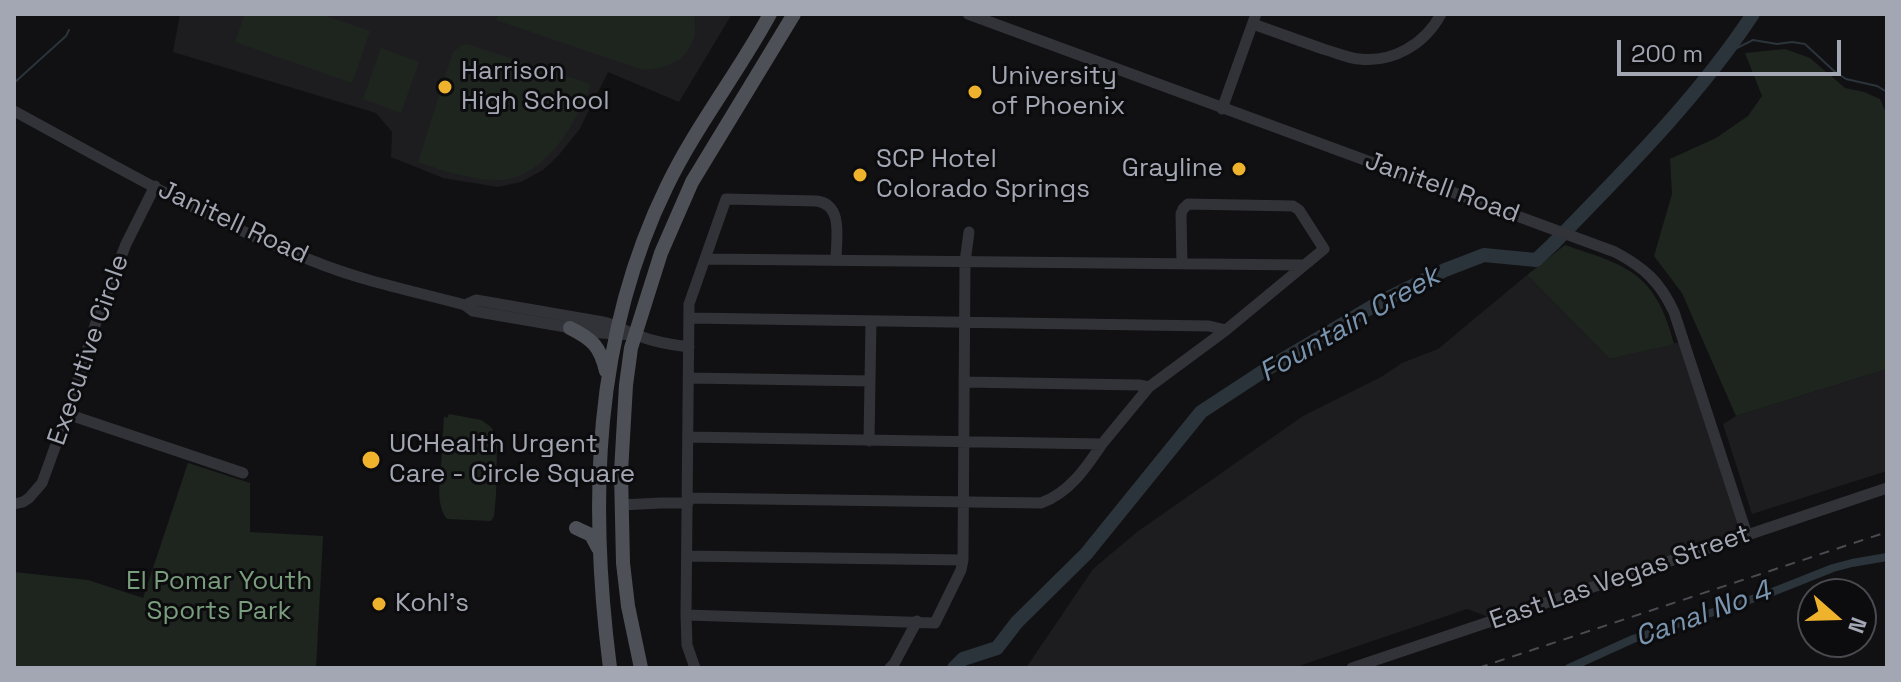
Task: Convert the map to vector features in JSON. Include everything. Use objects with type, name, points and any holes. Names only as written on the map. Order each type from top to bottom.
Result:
[{"type":"main road","points":[[610,668],[599,555],[599,503],[602,415],[617,330],[639,251],[668,184],[770,14]]},
{"type":"main road","points":[[641,668],[624,575],[621,505],[626,385],[635,335],[661,253],[692,182],[794,14]]},
{"type":"main road","points":[[570,328],[598,347],[607,379]]},
{"type":"main road","points":[[599,503],[588,524],[576,528],[595,539],[599,555]]},
{"type":"street","name":"Janitell Road","points":[[968,14],[1615,252],[1646,271],[1668,298],[1680,328],[1747,535]]},
{"type":"street","points":[[1222,109],[1254,19],[1349,57],[1368,59],[1404,52],[1424,37],[1441,14]]},
{"type":"street","name":"Janitell Road","points":[[14,111],[252,237],[314,262],[379,284],[465,305],[473,311],[570,328],[617,330]]},
{"type":"street","name":"Executive Circle","points":[[14,504],[29,498],[42,483],[107,289],[135,222],[155,186]]},
{"type":"street","points":[[695,668],[687,645],[686,615],[689,318],[691,298],[726,199],[817,201],[829,205],[837,222],[836,260]]},
{"type":"street","points":[[621,505],[688,501],[1041,503],[1048,500],[1080,476],[1149,387],[1226,330],[1324,249],[1296,207],[1188,204],[1181,214],[1182,264]]},
{"type":"street","points":[[686,615],[935,623],[963,560],[965,262],[969,232]]},
{"type":"street","points":[[705,259],[1305,265]]},
{"type":"street","name":"Janitell Road","points":[[465,305],[476,300],[617,330],[664,344],[689,347]]},
{"type":"street","points":[[689,318],[1209,326],[1226,330]]},
{"type":"street","points":[[869,441],[871,321]]},
{"type":"street","points":[[690,378],[870,381]]},
{"type":"street","points":[[964,382],[1149,387]]},
{"type":"street","points":[[67,414],[243,473]]},
{"type":"street","points":[[688,437],[1102,444]]},
{"type":"street","name":"East Las Vegas Street","points":[[1352,668],[1887,488]]},
{"type":"street","points":[[687,556],[963,560]]},
{"type":"street","points":[[890,668],[917,621]]},
{"type":"shaded area","name":"Harrison High School","points":[[180,14],[732,14],[679,102],[608,72],[579,130],[558,156],[543,170],[521,182],[498,187],[443,178],[391,157],[392,132],[376,113],[173,52]]},
{"type":"shaded area","points":[[1527,275],[1610,359],[1684,341],[1747,535],[1497,620],[1467,609],[1293,668],[1026,668],[1093,569],[1137,532],[1303,416],[1381,377],[1402,363],[1438,349]]},
{"type":"shaded area","points":[[1887,369],[1887,471],[1752,514],[1723,424],[1736,416]]},
{"type":"green space","points":[[245,14],[320,14],[370,31],[352,83],[235,42]]},
{"type":"green space","points":[[498,14],[694,14],[694,38],[684,55],[676,61],[643,70],[496,20]]},
{"type":"green space","points":[[467,44],[591,84],[578,114],[558,144],[533,169],[518,176],[502,180],[481,179],[418,162],[453,52]]},
{"type":"green space","points":[[381,48],[419,62],[401,113],[363,99]]},
{"type":"green space","points":[[1785,49],[1810,58],[1845,88],[1880,99],[1887,115],[1887,369],[1736,416],[1682,293],[1654,256],[1672,194],[1670,159],[1716,138],[1748,116],[1762,96],[1745,53]]},
{"type":"green space","points":[[1565,245],[1610,261],[1640,279],[1661,307],[1674,344],[1610,359],[1527,275]]},
{"type":"green space","points":[[449,414],[481,420],[495,434],[496,495],[491,521],[447,519],[443,512],[439,496],[440,478],[444,416],[447,418]]},
{"type":"green space","name":"El Pomar Youth Sports Park","points":[[188,463],[250,483],[250,532],[323,536],[316,668],[14,668],[14,572],[88,580],[143,598]]},
{"type":"waterway","name":"Fountain Creek","points":[[954,668],[963,659],[997,648],[1017,622],[1086,554],[1201,412],[1380,302],[1445,270],[1484,255],[1536,260],[1659,134],[1708,76],[1753,14]]},
{"type":"waterway","points":[[14,83],[69,30]]},
{"type":"waterway","points":[[1727,53],[1753,40],[1805,44],[1846,79],[1877,86],[1887,92]]},
{"type":"waterway","name":"Canal No 4","points":[[1569,668],[1633,639],[1770,593],[1833,568],[1887,557]]},
{"type":"railway","points":[[1478,668],[1887,532]]},
{"type":"place","name":"Harrison High School","points":[[445,87]]},
{"type":"place","name":"University of Phoenix","points":[[975,92]]},
{"type":"place","name":"Grayline","points":[[1239,169]]},
{"type":"place","name":"SCP Hotel Colorado Springs","points":[[860,175]]},
{"type":"place","name":"UCHealth Urgent Care - Circle Square","points":[[371,460]]},
{"type":"place","name":"Kohl's","points":[[379,604]]}]
